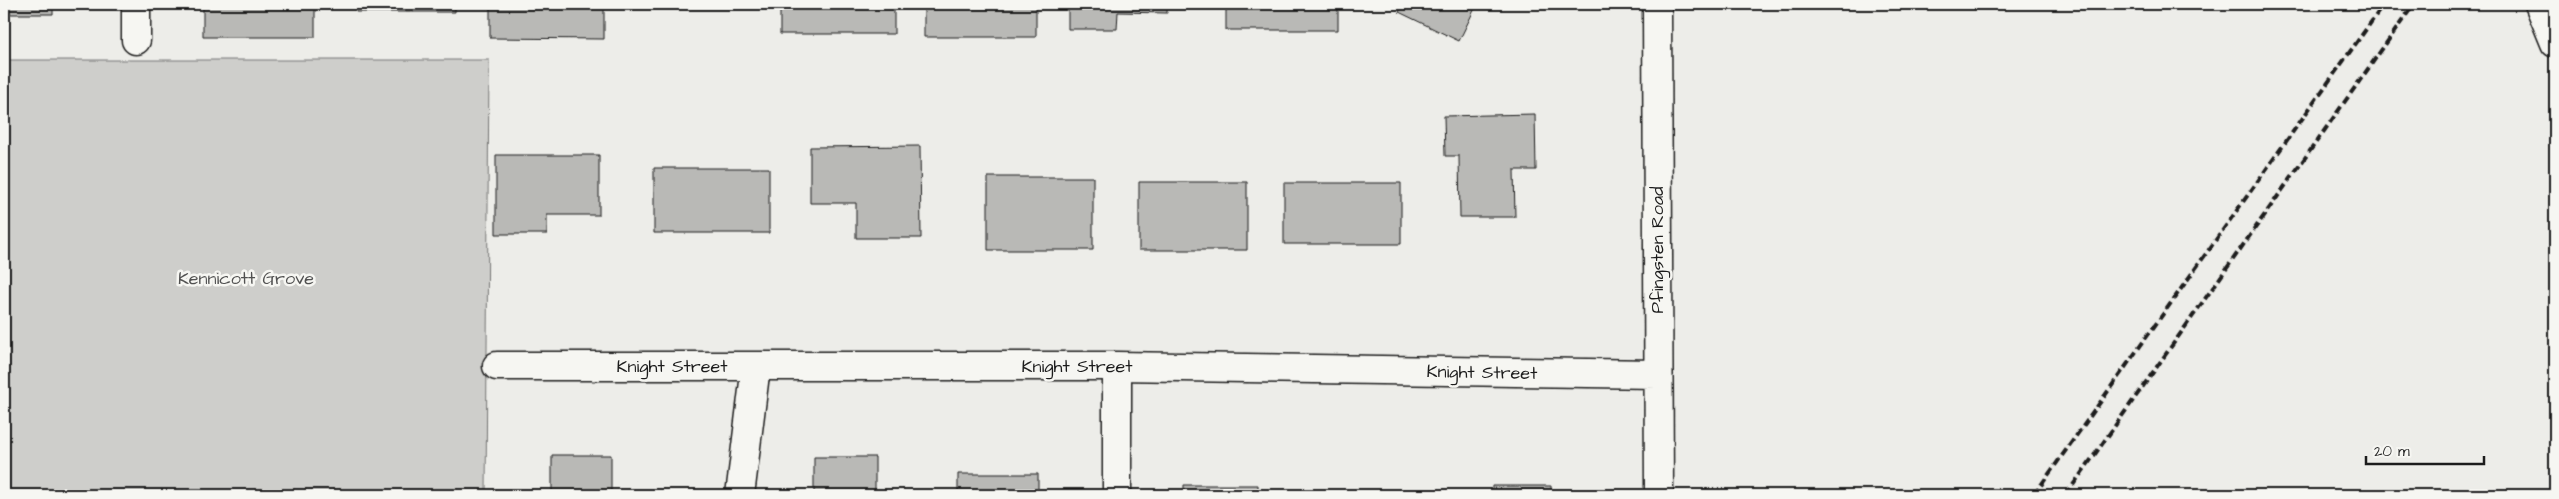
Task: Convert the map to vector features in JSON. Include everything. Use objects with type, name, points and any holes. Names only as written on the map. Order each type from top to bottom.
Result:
[{"type":"street","points":[[136,4],[136,40]]},
{"type":"street","name":"Pfingsten Road","points":[[1658,4],[1658,495]]},
{"type":"street","points":[[2539,4],[2555,44]]},
{"type":"street","name":"Knight Street","points":[[497,366],[1117,366],[1658,374]]},
{"type":"street","points":[[740,495],[756,366]]},
{"type":"street","points":[[1117,366],[1117,495]]},
{"type":"green space","name":"Kennicott Grove","points":[[4,60],[489,60],[486,495],[4,495]]},
{"type":"building","points":[[4,4],[53,4],[53,14],[4,14]]},
{"type":"building","points":[[203,4],[315,4],[315,37],[203,37]]},
{"type":"building","points":[[356,4],[455,4],[455,12],[356,12]]},
{"type":"building","points":[[490,4],[604,4],[604,39],[490,38]]},
{"type":"building","points":[[691,4],[742,4],[742,8],[691,8]]},
{"type":"building","points":[[780,4],[894,4],[894,34],[780,34]]},
{"type":"building","points":[[924,4],[1036,4],[1036,37],[924,37]]},
{"type":"building","points":[[1068,4],[1167,4],[1167,13],[1118,12],[1117,29],[1068,29]]},
{"type":"building","points":[[1226,4],[1338,4],[1338,30],[1226,30]]},
{"type":"building","points":[[1403,4],[1477,4],[1459,41],[1399,12]]},
{"type":"building","points":[[1535,114],[1536,170],[1514,170],[1515,217],[1460,217],[1459,156],[1445,156],[1444,116]]},
{"type":"building","points":[[920,146],[921,238],[856,238],[856,203],[810,203],[810,147]]},
{"type":"building","points":[[496,155],[599,155],[599,215],[547,215],[547,234],[496,234]]},
{"type":"building","points":[[654,168],[769,168],[769,233],[654,233]]},
{"type":"building","points":[[988,177],[1093,177],[1093,250],[988,250]]},
{"type":"building","points":[[1139,182],[1247,182],[1247,250],[1139,250]]},
{"type":"building","points":[[1284,183],[1401,183],[1401,244],[1284,244]]},
{"type":"building","points":[[552,455],[611,455],[611,495],[552,495]]},
{"type":"building","points":[[814,457],[875,457],[875,495],[814,495]]},
{"type":"building","points":[[958,474],[1038,474],[1038,495],[958,495]]},
{"type":"building","points":[[1184,485],[1258,485],[1258,495],[1184,495]]},
{"type":"building","points":[[1492,486],[1551,486],[1551,495],[1492,495]]},
{"type":"railway","points":[[2034,495],[2384,4]]},
{"type":"railway","points":[[2066,495],[2414,4]]}]
